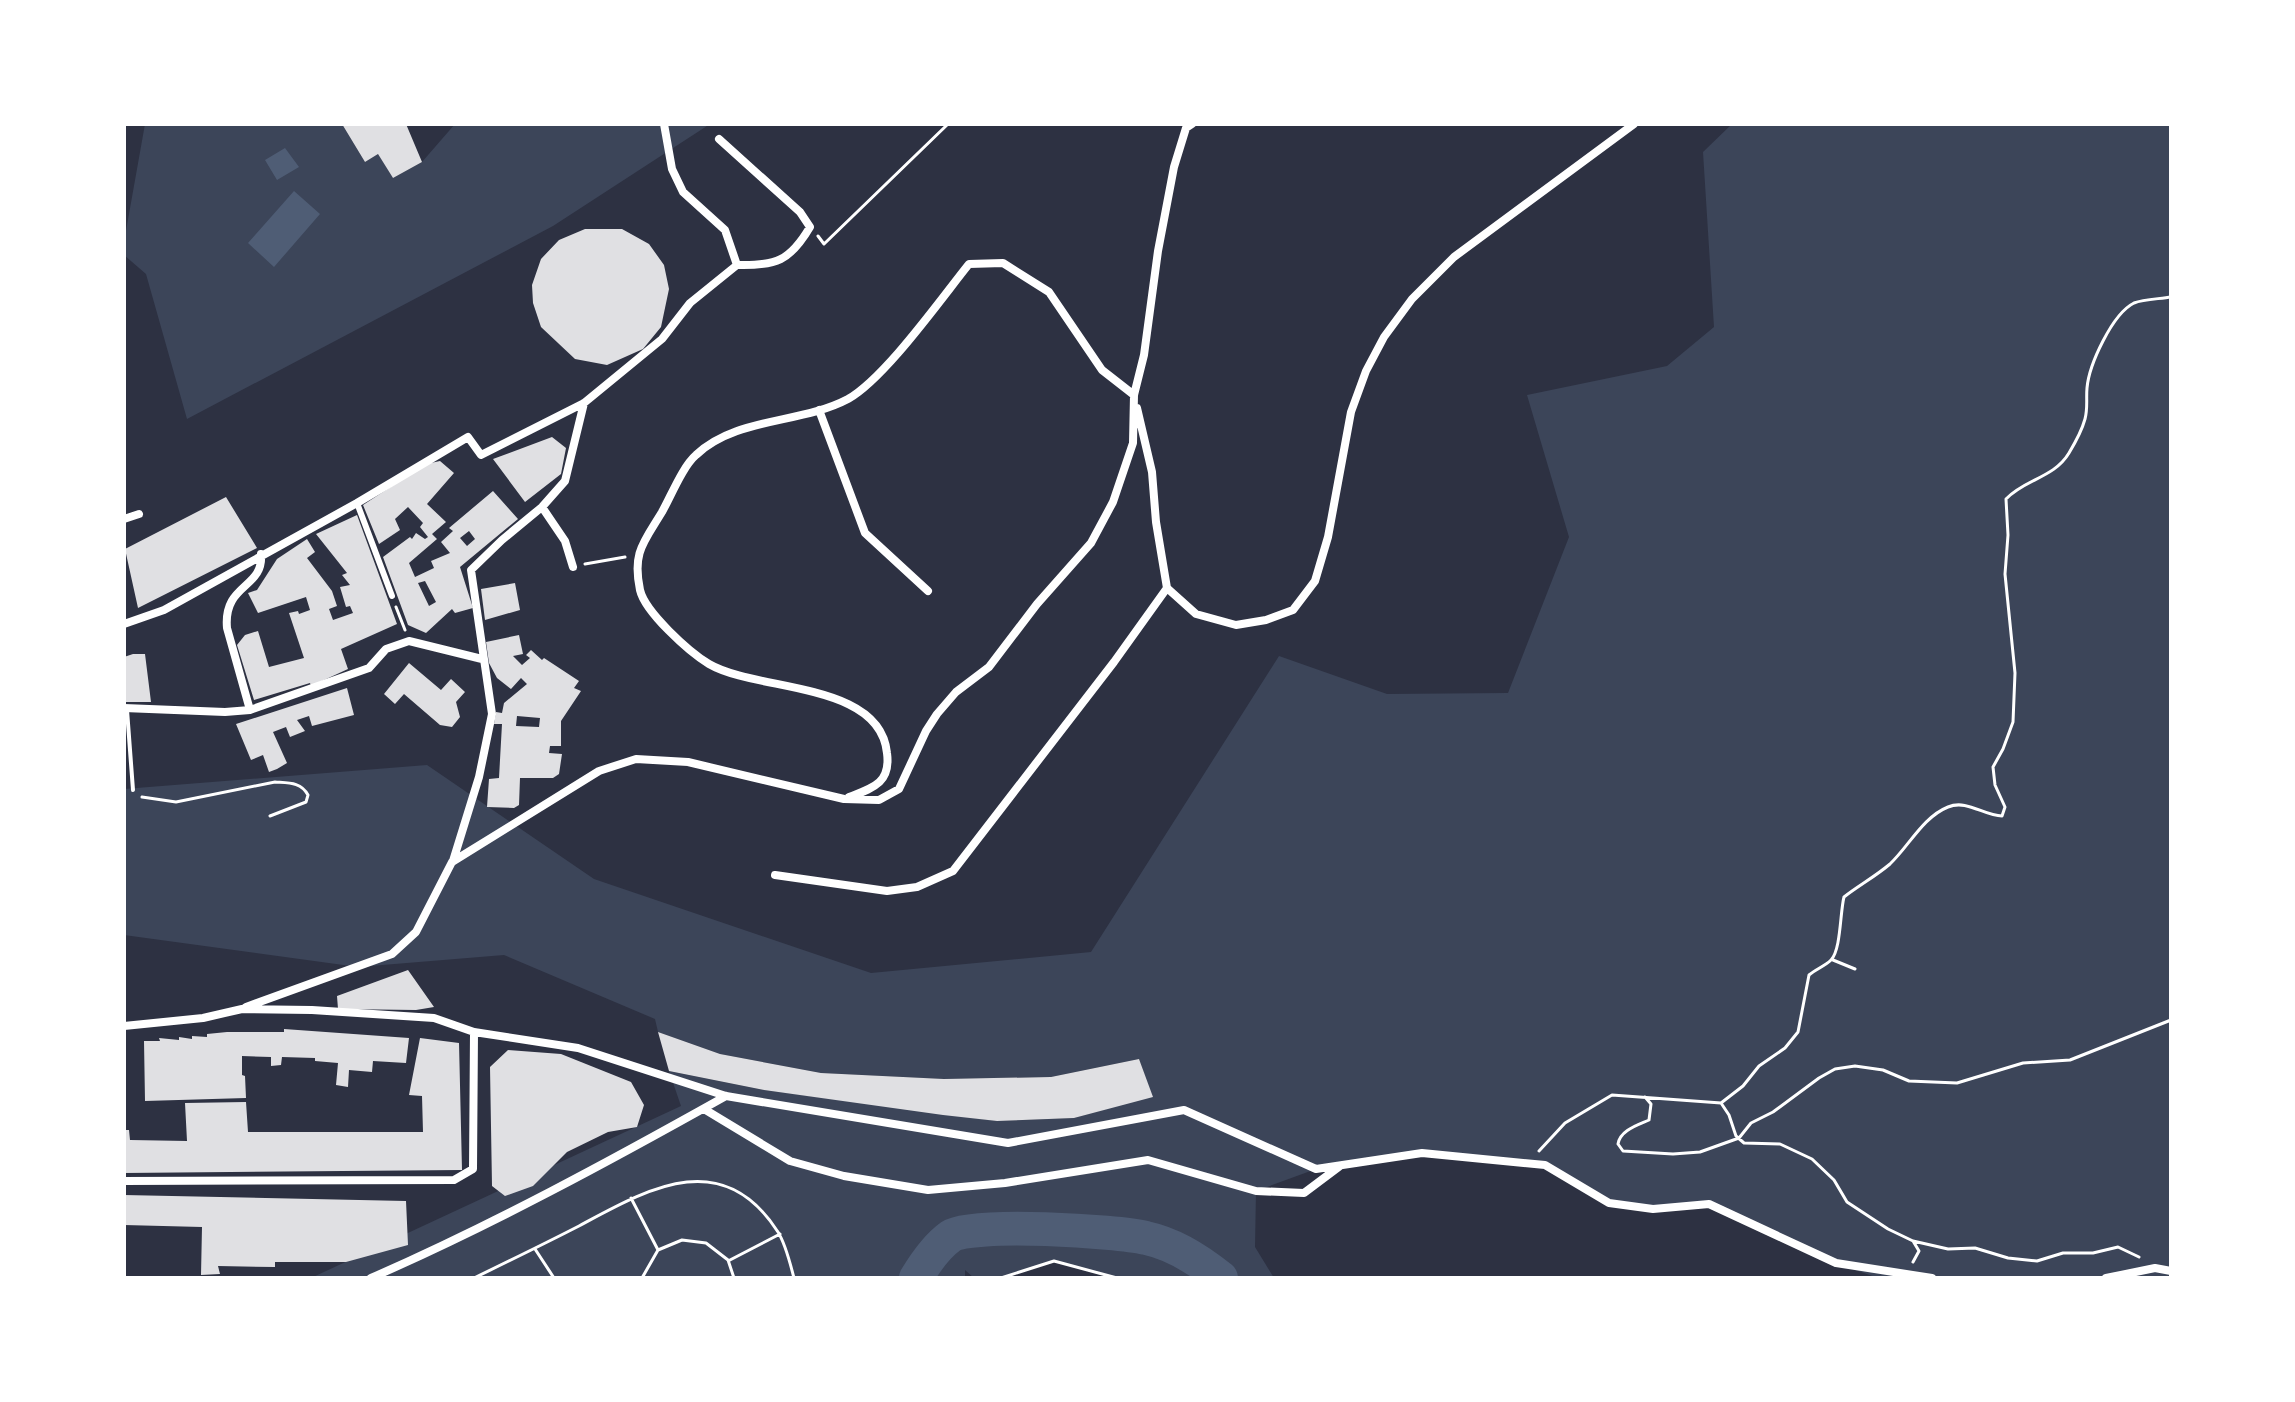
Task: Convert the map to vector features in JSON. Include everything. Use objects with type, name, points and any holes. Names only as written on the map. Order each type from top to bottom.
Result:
[{"type":"street","points":[[664,124],[672,169],[683,192],[725,230],[737,265]]},
{"type":"street","points":[[452,862],[599,771],[636,759],[688,762],[844,799],[879,800],[899,789],[937,714],[956,692],[989,667],[1037,604],[1091,543],[1113,502],[1133,443],[1134,395],[1144,355],[1158,251],[1174,167],[1186,128],[1192,124]]},
{"type":"street","points":[[844,799],[873,788],[884,777],[889,765],[887,746],[878,726],[865,713],[814,690],[747,678],[709,664],[656,619],[640,592],[637,555],[693,456],[720,437],[819,410],[849,398],[880,372],[969,264],[1003,263],[1049,292],[1102,370],[1134,395],[1152,472],[1156,522],[1167,588],[1196,614],[1236,625],[1266,620],[1293,610],[1315,581],[1328,537],[1351,412],[1366,371],[1393,324],[1412,299],[1454,257],[1634,124]]},
{"type":"street","points":[[124,624],[164,610],[357,503],[468,437],[481,455],[584,403],[662,339],[690,303],[737,265],[769,266],[798,247],[810,227],[800,212],[719,139]]},
{"type":"street","points":[[124,1026],[203,1018],[242,1009],[392,954],[416,932],[452,862],[479,777],[492,714],[471,570],[542,507],[565,481],[584,403]]},
{"type":"street","points":[[819,410],[865,533],[928,591]]},
{"type":"street","points":[[357,503],[392,596]]},
{"type":"street","points":[[542,507],[565,541],[573,567]]},
{"type":"street","points":[[124,519],[139,514]]},
{"type":"street","points":[[250,710],[227,628],[226,614],[228,603],[255,577],[262,561],[261,554]]},
{"type":"street","points":[[775,875],[887,891],[917,887],[953,871],[1167,588]]},
{"type":"street","points":[[125,708],[250,710],[369,668],[386,649],[409,641],[482,659]]},
{"type":"street","points":[[242,1009],[434,1018],[474,1032],[578,1048],[726,1096],[1008,1143],[1184,1110],[1316,1169],[1422,1153],[1545,1165],[1609,1203],[1653,1209],[1709,1204],[1836,1263],[1932,1278]]},
{"type":"street","points":[[124,1181],[454,1180],[473,1169],[474,1032]]},
{"type":"street","points":[[371,1278],[444,1245],[628,1151],[726,1096]]},
{"type":"street","points":[[704,1109],[790,1161],[844,1176],[928,1190],[1005,1183],[1148,1160],[1256,1191],[1304,1193],[1340,1165]]},
{"type":"street","points":[[2106,1278],[2155,1268],[2171,1271]]},
{"type":"lane","points":[[125,708],[133,790]]},
{"type":"path","points":[[810,227],[824,244],[948,124]]},
{"type":"path","points":[[1527,1164],[1565,1123],[1612,1095],[1721,1103],[1743,1086],[1759,1066],[1785,1048],[1798,1032],[1809,975],[1832,960],[1839,939],[1839,917],[1844,897],[1888,866],[1927,822],[1949,806],[1973,806],[1991,816],[2002,816],[2005,807],[1995,785],[1993,767],[2013,722],[2015,673],[2005,574],[2008,535],[2006,499],[2017,488],[2051,473],[2061,465],[2071,449],[2085,422],[2087,387],[2108,331],[2134,303],[2171,297]]},
{"type":"path","points":[[573,567],[637,555]]},
{"type":"path","points":[[392,596],[409,641]]},
{"type":"path","points":[[133,790],[139,797],[176,802],[275,782],[304,787],[308,795],[306,802],[270,816]]},
{"type":"path","points":[[1832,960],[1855,969]]},
{"type":"path","points":[[1645,1096],[1651,1104],[1649,1120],[1626,1131],[1619,1138],[1618,1144],[1623,1151],[1700,1152],[1739,1138],[1751,1123],[1773,1112],[1835,1069],[1855,1066],[1883,1070],[1909,1081],[1957,1083],[2023,1063],[2070,1060],[2171,1020]]},
{"type":"path","points":[[1721,1103],[1744,1143],[1780,1144],[1812,1159],[1834,1180],[1847,1202],[1913,1241],[1948,1249],[1975,1248],[2008,1258],[2037,1261],[2063,1253],[2093,1253],[2118,1247],[2155,1268]]},
{"type":"path","points":[[474,1278],[631,1198],[674,1182],[711,1181],[738,1193],[761,1210],[780,1234],[794,1278]]},
{"type":"path","points":[[631,1198],[658,1250]]},
{"type":"path","points":[[728,1260],[780,1234]]},
{"type":"path","points":[[642,1278],[658,1250],[682,1240],[706,1243],[728,1260],[734,1278]]},
{"type":"path","points":[[535,1249],[554,1278]]},
{"type":"path","points":[[1001,1278],[1054,1261],[1117,1278]]},
{"type":"shaded area","points":[[145,124],[342,124],[365,162],[378,154],[393,178],[422,162],[455,124],[710,124],[553,226],[187,419],[146,274],[124,255]]},
{"type":"shaded area","points":[[1732,124],[2171,124],[2171,1278],[1878,1278],[1836,1263],[1709,1204],[1653,1209],[1609,1203],[1545,1165],[1422,1153],[1316,1169],[1256,1191],[1255,1247],[1274,1278],[1117,1278],[1054,1261],[1001,1278],[974,1278],[965,1270],[965,1278],[311,1278],[681,1106],[669,1071],[764,1090],[997,1121],[1074,1118],[1152,1096],[1139,1059],[1051,1077],[944,1079],[821,1073],[720,1054],[658,1032],[655,1019],[504,955],[358,967],[124,935],[124,789],[427,765],[594,879],[871,973],[1091,952],[1279,656],[1387,694],[1508,693],[1569,537],[1527,395],[1667,366],[1714,327],[1703,152]]},
{"type":"shaded area","points":[[285,148],[299,167],[277,180],[265,160]]},
{"type":"shaded area","points":[[294,191],[320,214],[274,267],[248,243]]},
{"type":"building","points":[[342,124],[406,124],[422,162],[393,178],[378,154],[365,162]]},
{"type":"building","points":[[585,229],[622,229],[649,244],[664,265],[669,289],[661,327],[643,349],[607,365],[575,359],[541,327],[533,303],[532,285],[541,259],[559,240]]},
{"type":"building","points":[[552,437],[566,448],[561,474],[525,502],[493,459]]},
{"type":"building","points":[[440,461],[454,473],[427,504],[446,522],[432,534],[437,539],[409,563],[415,577],[434,568],[431,561],[450,553],[441,542],[453,531],[449,528],[493,491],[518,519],[460,567],[473,608],[455,613],[452,609],[426,633],[408,625],[383,557],[410,537],[412,539],[416,533],[425,539],[428,537],[420,527],[423,523],[408,507],[395,519],[400,530],[379,544],[363,505],[426,464]],"holes":[[[469,531],[475,539],[467,546],[460,538]],[[425,581],[436,602],[429,606],[418,583]]]},
{"type":"building","points":[[226,497],[257,548],[138,608],[125,549]]},
{"type":"building","points":[[357,515],[397,624],[341,649],[348,669],[311,686],[310,683],[254,700],[237,645],[245,635],[258,631],[269,667],[304,658],[289,613],[298,611],[299,614],[310,610],[306,597],[258,613],[248,593],[257,590],[277,559],[307,539],[315,552],[307,558],[332,591],[337,606],[329,609],[333,620],[353,613],[350,606],[346,607],[340,587],[350,585],[342,575],[347,573],[316,534]]},
{"type":"building","points":[[515,583],[520,610],[485,620],[481,589]]},
{"type":"building","points":[[519,635],[523,654],[513,656],[522,665],[530,658],[526,655],[531,650],[542,660],[544,658],[579,681],[574,688],[581,691],[561,721],[561,746],[550,746],[549,753],[562,754],[559,774],[553,778],[520,778],[519,805],[514,808],[487,807],[489,779],[499,778],[502,724],[494,724],[496,712],[502,713],[504,703],[527,684],[521,678],[511,689],[497,678],[489,663],[486,642]],"holes":[[[517,716],[540,718],[539,727],[516,726]]]},
{"type":"building","points":[[145,654],[151,702],[124,702],[124,657]]},
{"type":"building","points":[[409,663],[441,690],[451,679],[465,692],[456,702],[460,717],[452,727],[440,725],[404,694],[395,704],[384,694]]},
{"type":"building","points":[[347,688],[354,715],[312,726],[309,716],[297,720],[305,731],[290,737],[286,727],[273,732],[287,763],[277,769],[269,772],[263,755],[251,760],[236,724]]},
{"type":"building","points":[[408,970],[434,1007],[416,1010],[338,1009],[337,996]]},
{"type":"building","points":[[284,1029],[409,1038],[406,1063],[373,1061],[372,1072],[349,1070],[348,1087],[336,1085],[338,1063],[315,1061],[315,1058],[282,1057],[281,1065],[271,1066],[271,1057],[242,1056],[246,1098],[145,1101],[144,1041],[160,1041],[159,1038],[179,1040],[179,1037],[192,1039],[192,1036],[207,1037],[207,1034],[227,1032],[284,1032]]},
{"type":"building","points":[[658,1032],[720,1054],[821,1073],[944,1079],[1051,1077],[1139,1059],[1153,1097],[1074,1118],[997,1121],[943,1115],[764,1090],[669,1071]]},
{"type":"building","points":[[420,1038],[459,1043],[462,1170],[124,1173],[124,1130],[129,1130],[130,1140],[187,1141],[185,1103],[246,1102],[248,1132],[423,1132],[422,1096],[409,1095]]},
{"type":"building","points":[[508,1050],[561,1054],[631,1082],[644,1105],[637,1127],[608,1132],[567,1152],[533,1186],[505,1196],[492,1186],[490,1067]]},
{"type":"building","points":[[124,1195],[406,1201],[408,1245],[346,1262],[275,1262],[275,1267],[218,1266],[220,1274],[201,1275],[202,1227],[124,1225]]},
{"type":"waterway","points":[[916,1278],[932,1255],[951,1236],[986,1229],[1077,1231],[1146,1238],[1186,1254],[1221,1278]]}]
